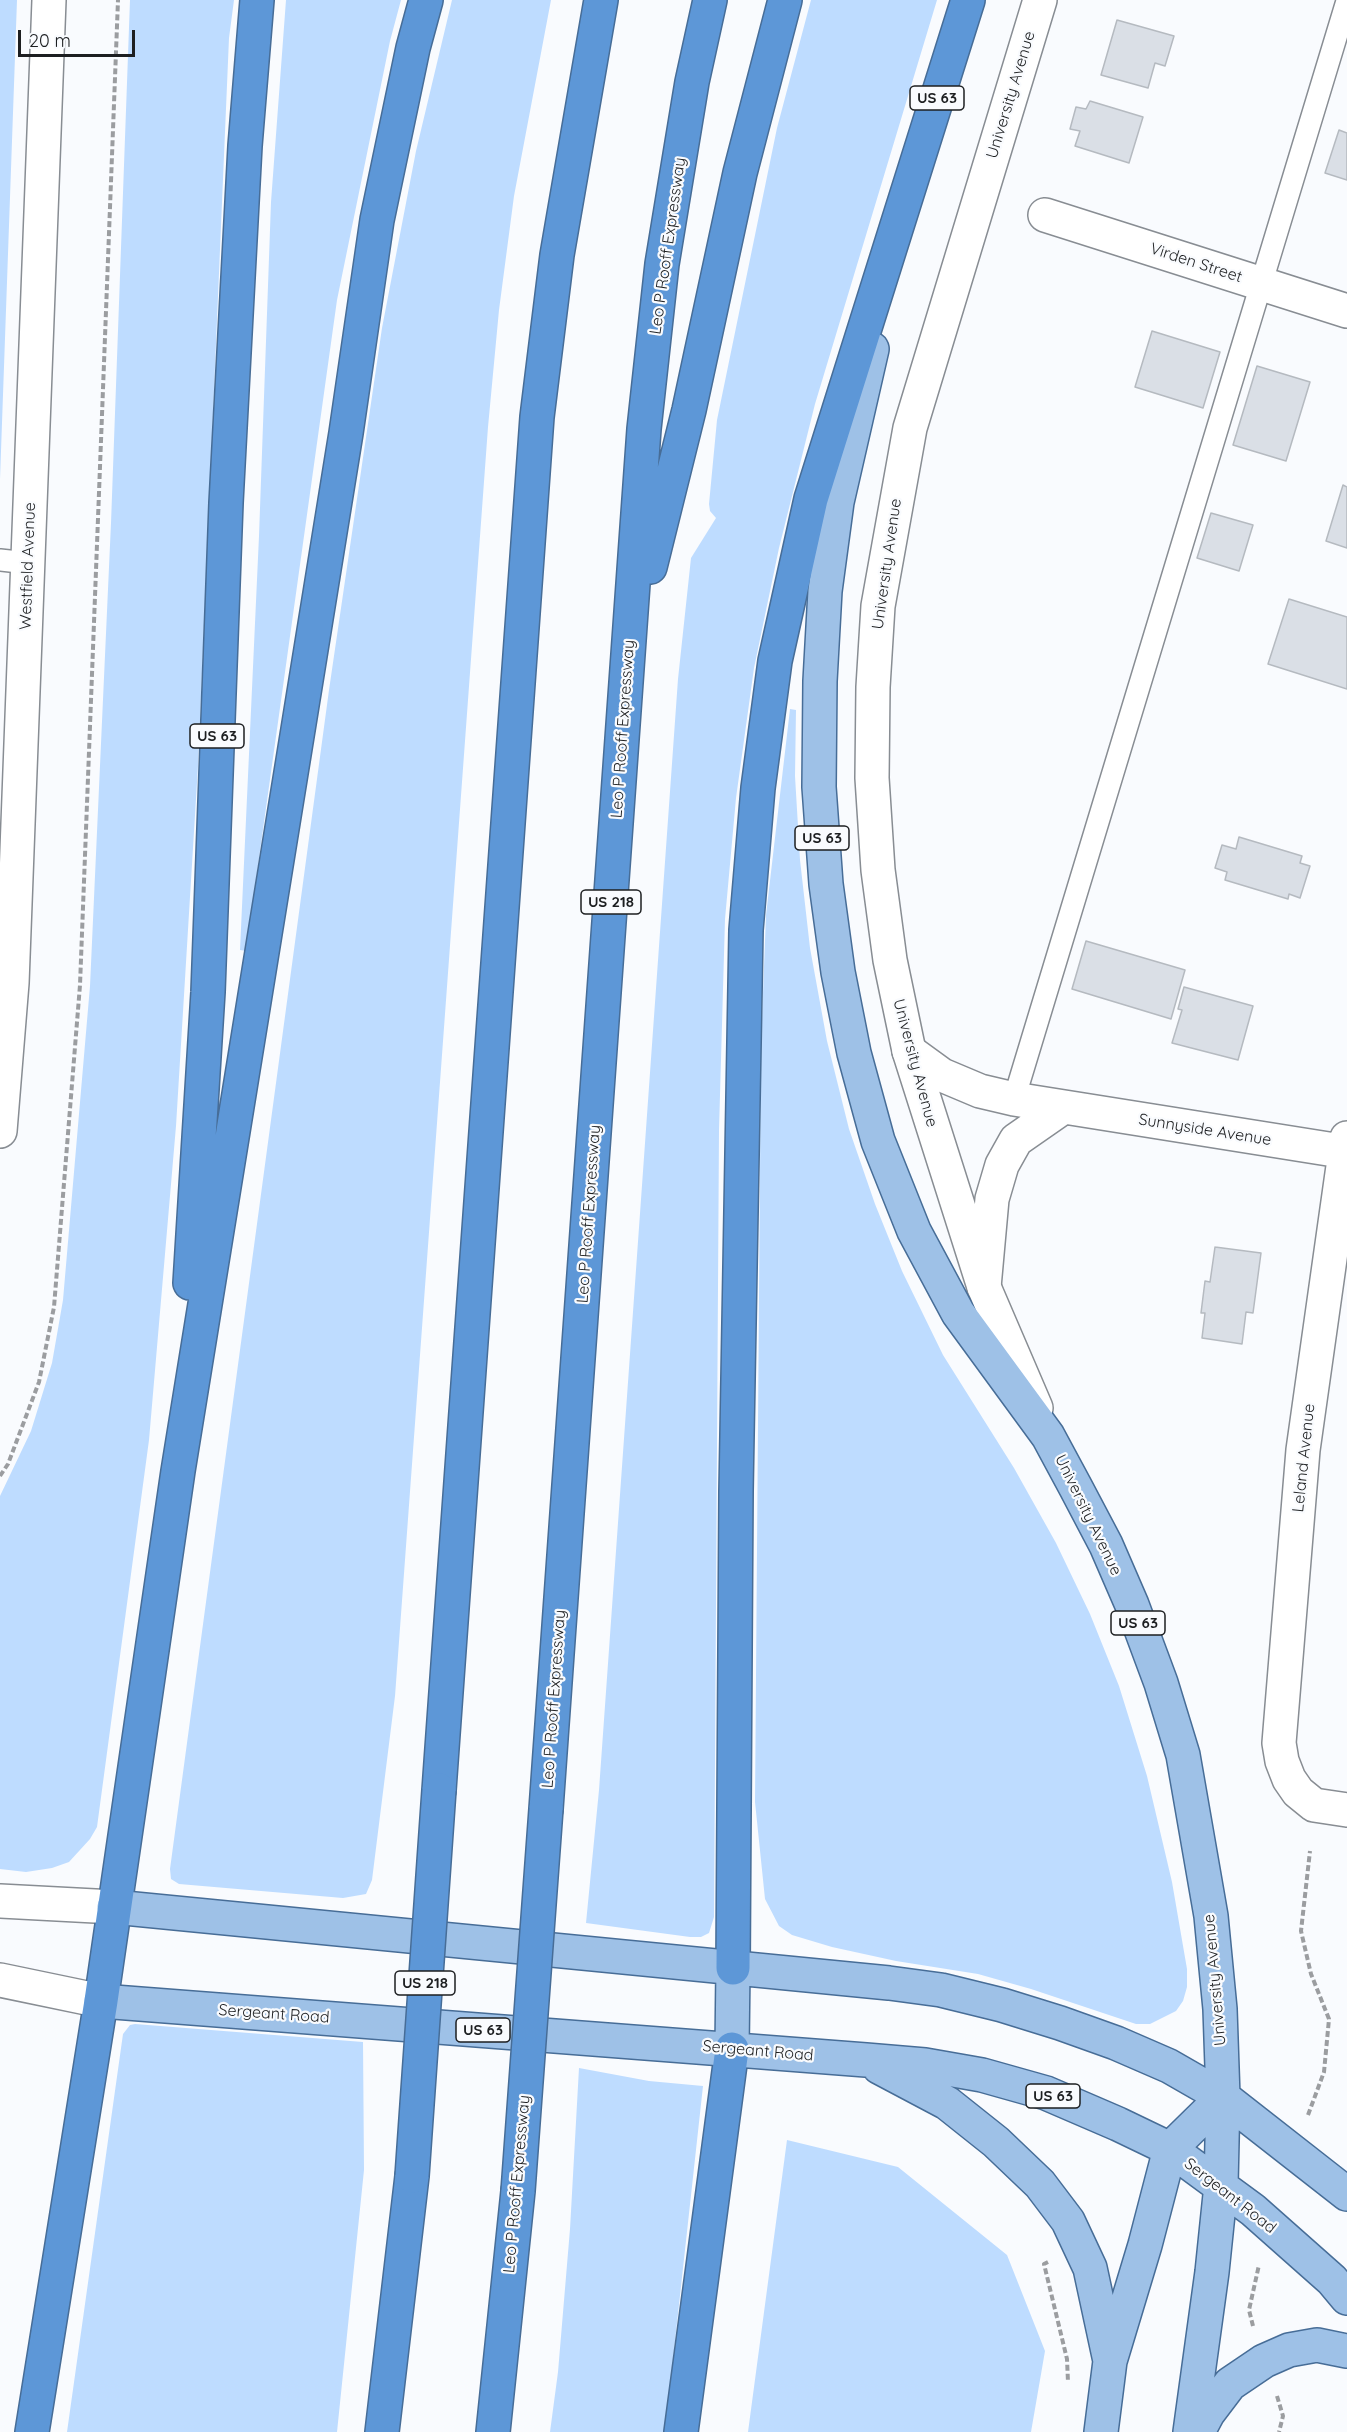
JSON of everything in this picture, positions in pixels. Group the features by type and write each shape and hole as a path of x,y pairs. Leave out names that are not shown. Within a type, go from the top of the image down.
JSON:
{"highway":[{"name":"US 63","path":"101,2001 178,1471 208,992 226,503 242,193 257,0"},
{"path":"178,1471 342,456 376,219 412,48 426,0"},
{"name":"US 218","path":"382,2432 412,2176 537,417 557,255 601,0"},
{"name":"Leo P Rooff Expressway","path":"493,2432 518,2191 644,429 662,264 693,82 710,0"},
{"path":"628,657 689,410 740,172 785,0"},
{"name":"US 63","path":"907,195 968,0"},
{"path":"733,1968 736,1491 746,942 758,788 775,661 811,499 907,195"},
{"path":"32,2432 101,2001"},
{"path":"681,2432 732,2049"}],"main road":[{"name":"US 63","path":"907,195 837,502 825,591 820,681 819,787 826,884 838,972 854,1053 878,1141 914,1231 958,1313 1048,1436"},
{"name":"University Avenue","path":"1048,1436 1106,1545 1161,1683 1183,1755 1210,1916 1220,2009 1221,2185 1207,2319 1190,2432"},
{"path":"114,1907 941,1990 1002,2005 1116,2043 1169,2066 1222,2097 1347,2194"},
{"path":"732,2049 733,1968"},
{"name":"Sergeant Road","path":"101,2001 866,2060 982,2075 1046,2093 1170,2149 1221,2185 1332,2280 1347,2298"},
{"path":"866,2060 947,2103 996,2142 1040,2184 1068,2222 1090,2268 1110,2361"},
{"path":"1101,2432 1110,2361 1145,2245 1170,2149 1222,2097"},
{"path":"1198,2432 1208,2413 1230,2384 1264,2361 1289,2350 1317,2345 1347,2350"}],"street":[{"name":"Westfield Avenue","path":"0,1131 6,982 14,562 49,0"},
{"name":"University Avenue","path":"1040,0 910,428 878,606 873,687 872,778 878,870 890,960 909,1051 984,1287 1048,1436"},
{"name":"Virden Street","path":"1045,215 1347,311"},
{"name":"Sunnyside Avenue","path":"909,1051 942,1075 980,1091 1014,1099 1062,1108 1346,1147"},
{"path":"984,1287 992,1199 1002,1165 1016,1140 1062,1108"},
{"name":"Leland Avenue","path":"1346,1147 1303,1450 1280,1743 1282,1761 1289,1779 1298,1792 1314,1805 1347,1810"},
{"path":"0,1901 114,1907"},
{"path":"0,1980 101,2001"}],"lane":[{"path":"1014,1099 1347,1"}],"path":[{"path":"0,1476 8,1464 39,1382 54,1307 80,986 118,0"}],"shaded area":[{"path":"0,0 17,0 0,479"},
{"path":"130,0 234,0 229,38 198,766 176,1126 149,1440 97,1827 90,1839 69,1862 52,1868 26,1872 0,1869 0,1496 31,1431 52,1363 63,1300 90,986 111,523"},
{"path":"286,0 401,0 390,41 337,300 246,951 240,950 259,536 271,202"},
{"path":"452,0 551,0 514,196 499,310 488,427 395,1696 372,1880 366,1894 343,1898 179,1884 171,1879 170,1869 329,690 382,328 416,151"},
{"path":"811,0 937,0 815,404 779,548 754,668 736,798 725,919 719,1130 714,1917 709,1933 701,1937 690,1937 586,1923 599,1790 678,679 691,558 716,518 710,511 709,504 717,420 777,128"},
{"path":"790,709 796,710 795,776 800,860 810,948 827,1041 849,1129 875,1204 902,1271 943,1355 1014,1468 1056,1543 1090,1614 1119,1686 1147,1776 1172,1882 1187,1969 1187,1987 1183,2001 1176,2011 1150,2024 1136,2024 978,1974 896,1961 832,1947 792,1935 779,1926 765,1899 755,1802 761,1045 766,915"},
{"path":"130,2025 363,2042 364,2170 337,2432 67,2432 123,2034"},
{"path":"579,2068 649,2081 703,2086 665,2432 550,2432 558,2372 570,2229"},
{"path":"787,2140 898,2167 1007,2255 1045,2351 1031,2432 748,2432"}],"building":[{"path":"1117,20 1174,36 1165,66 1155,63 1148,88 1101,75"},
{"path":"1090,101 1143,117 1129,163 1075,146 1080,131 1070,129 1076,107 1086,109"},
{"path":"1339,130 1347,133 1347,180 1325,173"},
{"path":"1152,331 1220,352 1203,408 1135,387"},
{"path":"1257,366 1310,382 1286,461 1233,445"},
{"path":"1343,485 1347,487 1347,548 1326,541"},
{"path":"1211,513 1253,525 1239,571 1197,558"},
{"path":"1289,599 1347,617 1347,689 1268,664"},
{"path":"1239,837 1302,856 1300,863 1310,866 1300,898 1289,894 1288,899 1225,880 1227,872 1215,868 1222,845 1236,849"},
{"path":"1086,941 1185,970 1171,1019 1072,989"},
{"path":"1184,987 1253,1006 1238,1060 1172,1043 1182,1010 1178,1009"},
{"path":"1215,1247 1261,1253 1253,1313 1246,1312 1242,1344 1202,1338 1205,1313 1201,1313 1205,1281 1210,1282"}]}
